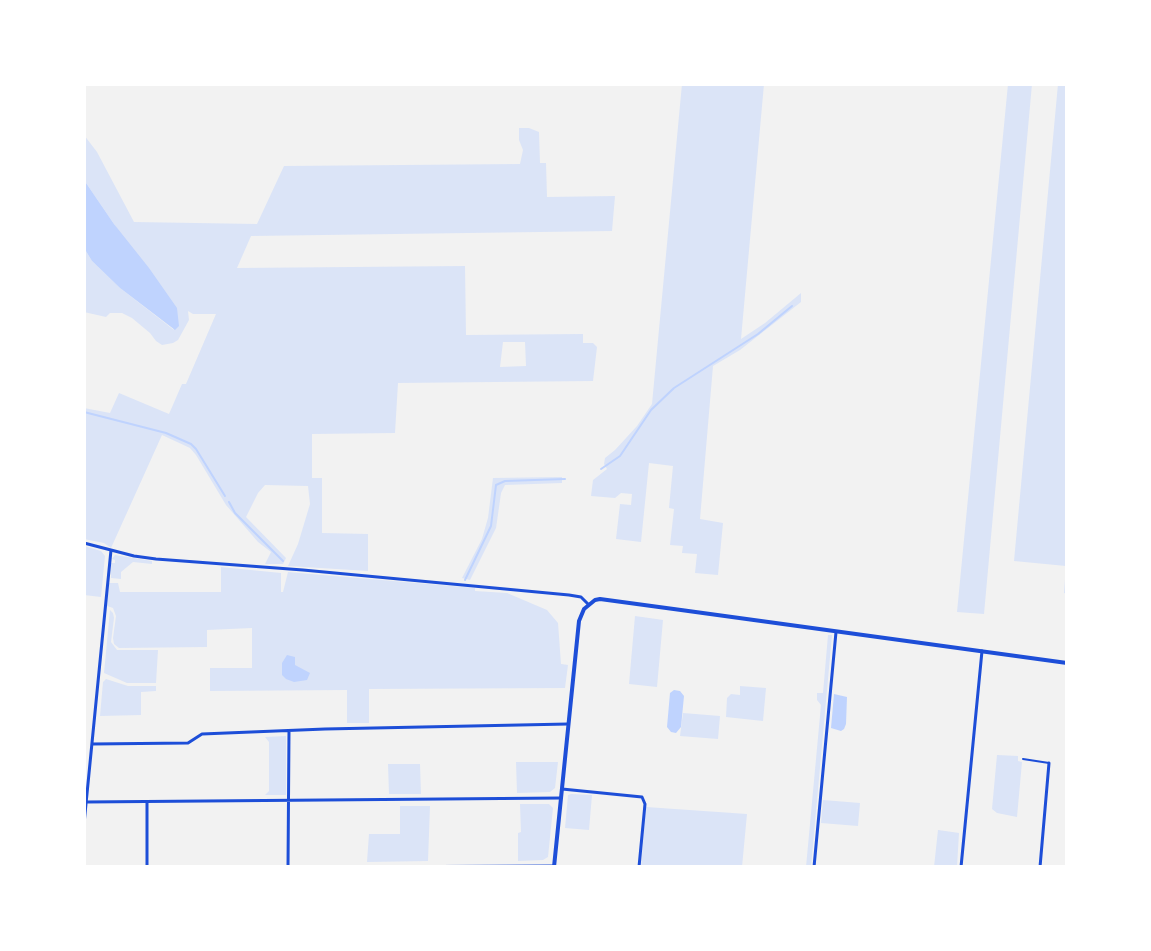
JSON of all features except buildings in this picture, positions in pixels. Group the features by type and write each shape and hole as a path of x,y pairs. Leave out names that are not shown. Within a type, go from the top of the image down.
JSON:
{"street":[{"path":"84,543 156,559 569,595 581,597 588,604"},
{"path":"84,824 111,550"},
{"path":"325,867 554,866 579,621 588,604 600,599 1067,663"},
{"path":"814,867 836,631"},
{"path":"961,867 982,651"},
{"path":"92,744 188,743 202,734 568,724"},
{"path":"288,867 289,731"},
{"path":"1040,867 1049,763"},
{"path":"562,789 642,797 645,804 639,867"},
{"path":"86,802 561,798"},
{"path":"147,802 147,867"}],"lane":[{"path":"1023,759 1049,763"}],"shaded area":[{"path":"682,84 764,84 741,339 801,293 801,302 740,350 713,366 700,519 723,523 718,575 695,573 697,554 682,553 683,546 670,545 674,509 669,508 673,466 649,463 641,542 616,539 620,504 631,505 632,494 621,493 615,498 591,496 593,480 607,469 605,458 637,426 652,404"},
{"path":"1008,84 1032,84 984,614 957,612"},
{"path":"1058,84 1067,84 1067,594 1064,593 1066,566 1014,561"},
{"path":"519,128 539,132 540,163 546,163 547,197 615,196 612,231 251,236 237,268 465,266 466,335 583,334 583,343 593,343 597,347 593,381 398,383 395,433 312,434 312,478 322,478 322,533 368,534 368,571 288,566 310,504 308,486 265,485 258,493 246,517 286,558 283,564 265,564 271,552 258,542 226,505 196,455 190,448 162,435 111,548 104,543 84,539 84,408 110,413 119,393 169,414 182,384 186,384 216,314 193,314 188,311 189,320 178,340 162,345 122,313 110,313 106,317 84,312 84,248 92,261 120,288 174,330 114,224 84,180 84,135 97,152 134,222 257,224 284,166 520,164 523,150","holes":["503,342 525,342 526,366 500,367"]},
{"path":"562,477 562,483 505,485 496,528 470,580 462,578 482,539 493,478"},
{"path":"84,546 101,551 105,556 101,597 84,595"},
{"path":"115,555 152,561 152,564 133,562 121,572 121,579 111,578 111,563 115,563 112,559"},
{"path":"221,567 281,573 281,592 288,572 507,593 547,610 558,623 561,664 568,665 565,688 369,689 369,723 347,723 347,690 210,691 210,668 252,668 252,628 207,630 207,647 119,648 114,644 116,616 113,608 107,606 109,583 118,583 120,592 221,592"},
{"path":"110,610 114,618 111,642 117,650 158,650 156,683 127,683 104,673"},
{"path":"635,616 663,620 657,687 629,684"},
{"path":"828,635 832,635 811,867 806,867 821,705 817,693 823,693"},
{"path":"106,679 128,686 156,686 156,691 141,692 141,715 100,716 103,682"},
{"path":"740,686 766,688 763,721 726,717 727,698 731,694 740,695"},
{"path":"683,713 720,716 718,739 680,736"},
{"path":"286,736 286,795 265,795 269,791 269,742 265,737"},
{"path":"997,755 1018,756 1018,761 1022,762 1017,817 992,809"},
{"path":"516,762 558,762 555,788 550,792 517,793"},
{"path":"388,764 420,764 421,794 389,794"},
{"path":"568,795 592,795 589,830 565,828"},
{"path":"823,800 860,803 858,826 821,823"},
{"path":"520,804 549,804 553,808 548,857 543,860 518,861"},
{"path":"400,806 430,806 428,861 367,862 369,834 400,834"},
{"path":"646,807 747,814 742,867 641,867"},
{"path":"938,830 959,833 957,867 934,867"}],"water":[{"path":"84,180 177,308 179,326 175,330 120,288 92,261 84,248"},
{"path":"287,655 295,657 295,665 310,673 307,680 294,682 282,675 282,663"},
{"path":"674,690 684,696 681,727 676,733 667,727 670,693"},
{"path":"834,694 847,697 846,724 841,731 831,728"}],"waterway":[{"path":"601,469 620,456 651,410 674,388 758,334 792,306"},
{"path":"84,412 166,433 191,444 225,496"},
{"path":"465,580 491,526 496,485 505,481 565,479"},
{"path":"229,502 235,513 283,561"}]}
